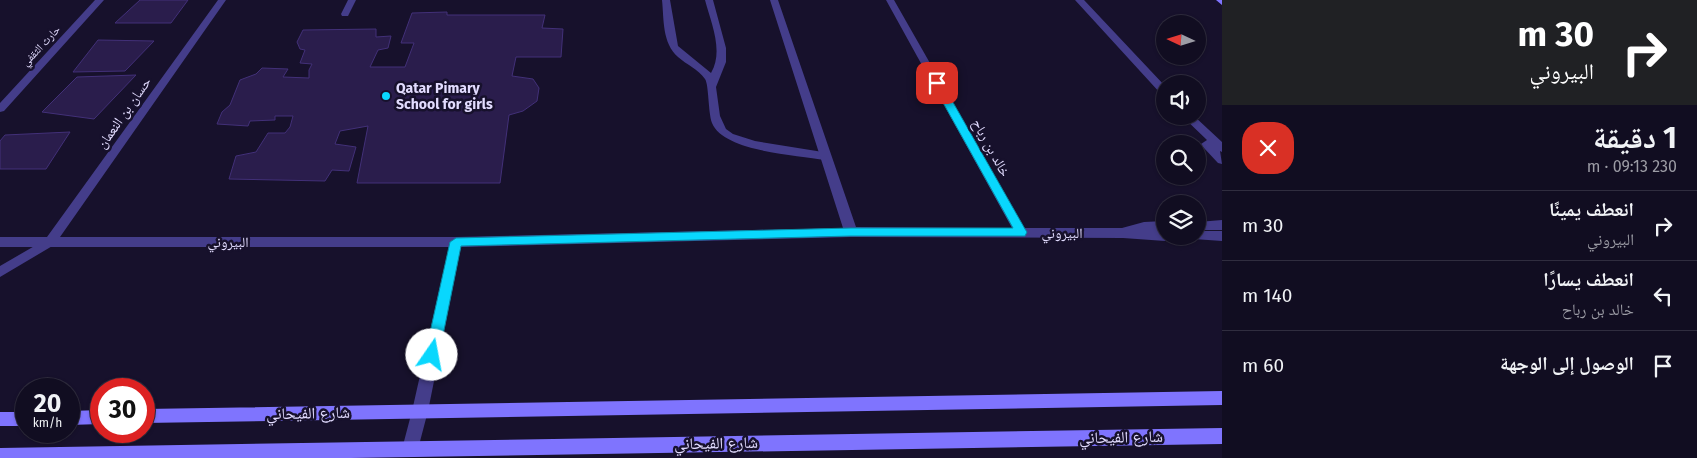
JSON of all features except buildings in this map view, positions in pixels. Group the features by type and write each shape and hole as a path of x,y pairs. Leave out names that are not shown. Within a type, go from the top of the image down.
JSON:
{"street":[{"name":"حارث الثقفي","path":"0,109 100,0"},
{"name":"حسان بن النعمان","path":"50,242 222,0"},
{"path":"345,14 352,0"},
{"path":"666,0 672,45 679,53 701,67 711,81 717,122 722,132 731,138 746,143 826,156"},
{"path":"709,0 721,55 720,66 711,81"},
{"path":"774,0 851,232"},
{"name":"خالد بن رباح","path":"890,0 1021,232"},
{"path":"1079,0 1156,82"},
{"path":"1197,127 1222,148"},
{"path":"1197,127 1202,138 1222,160"},
{"path":"1206,226 1222,225"},
{"name":"البيروني","path":"1122,233 1144,227 1156,226"},
{"name":"البيروني","path":"0,242 456,242 851,232 1122,233 1156,235"},
{"path":"1206,236 1222,236"},
{"path":"0,272 50,242"},
{"path":"410,449 420,411 456,242"},
{"name":"شارع الفيحاني","path":"155,416 1222,398"},
{"path":"0,419 15,419"},
{"name":"شارع الفيحاني","path":"0,456 1222,436"}],"place":[{"name":"Qatar Pimary School for girls","path":"386,96"}],"route":[{"path":"432,355 456,242 851,232 1021,232 937,83"}]}
